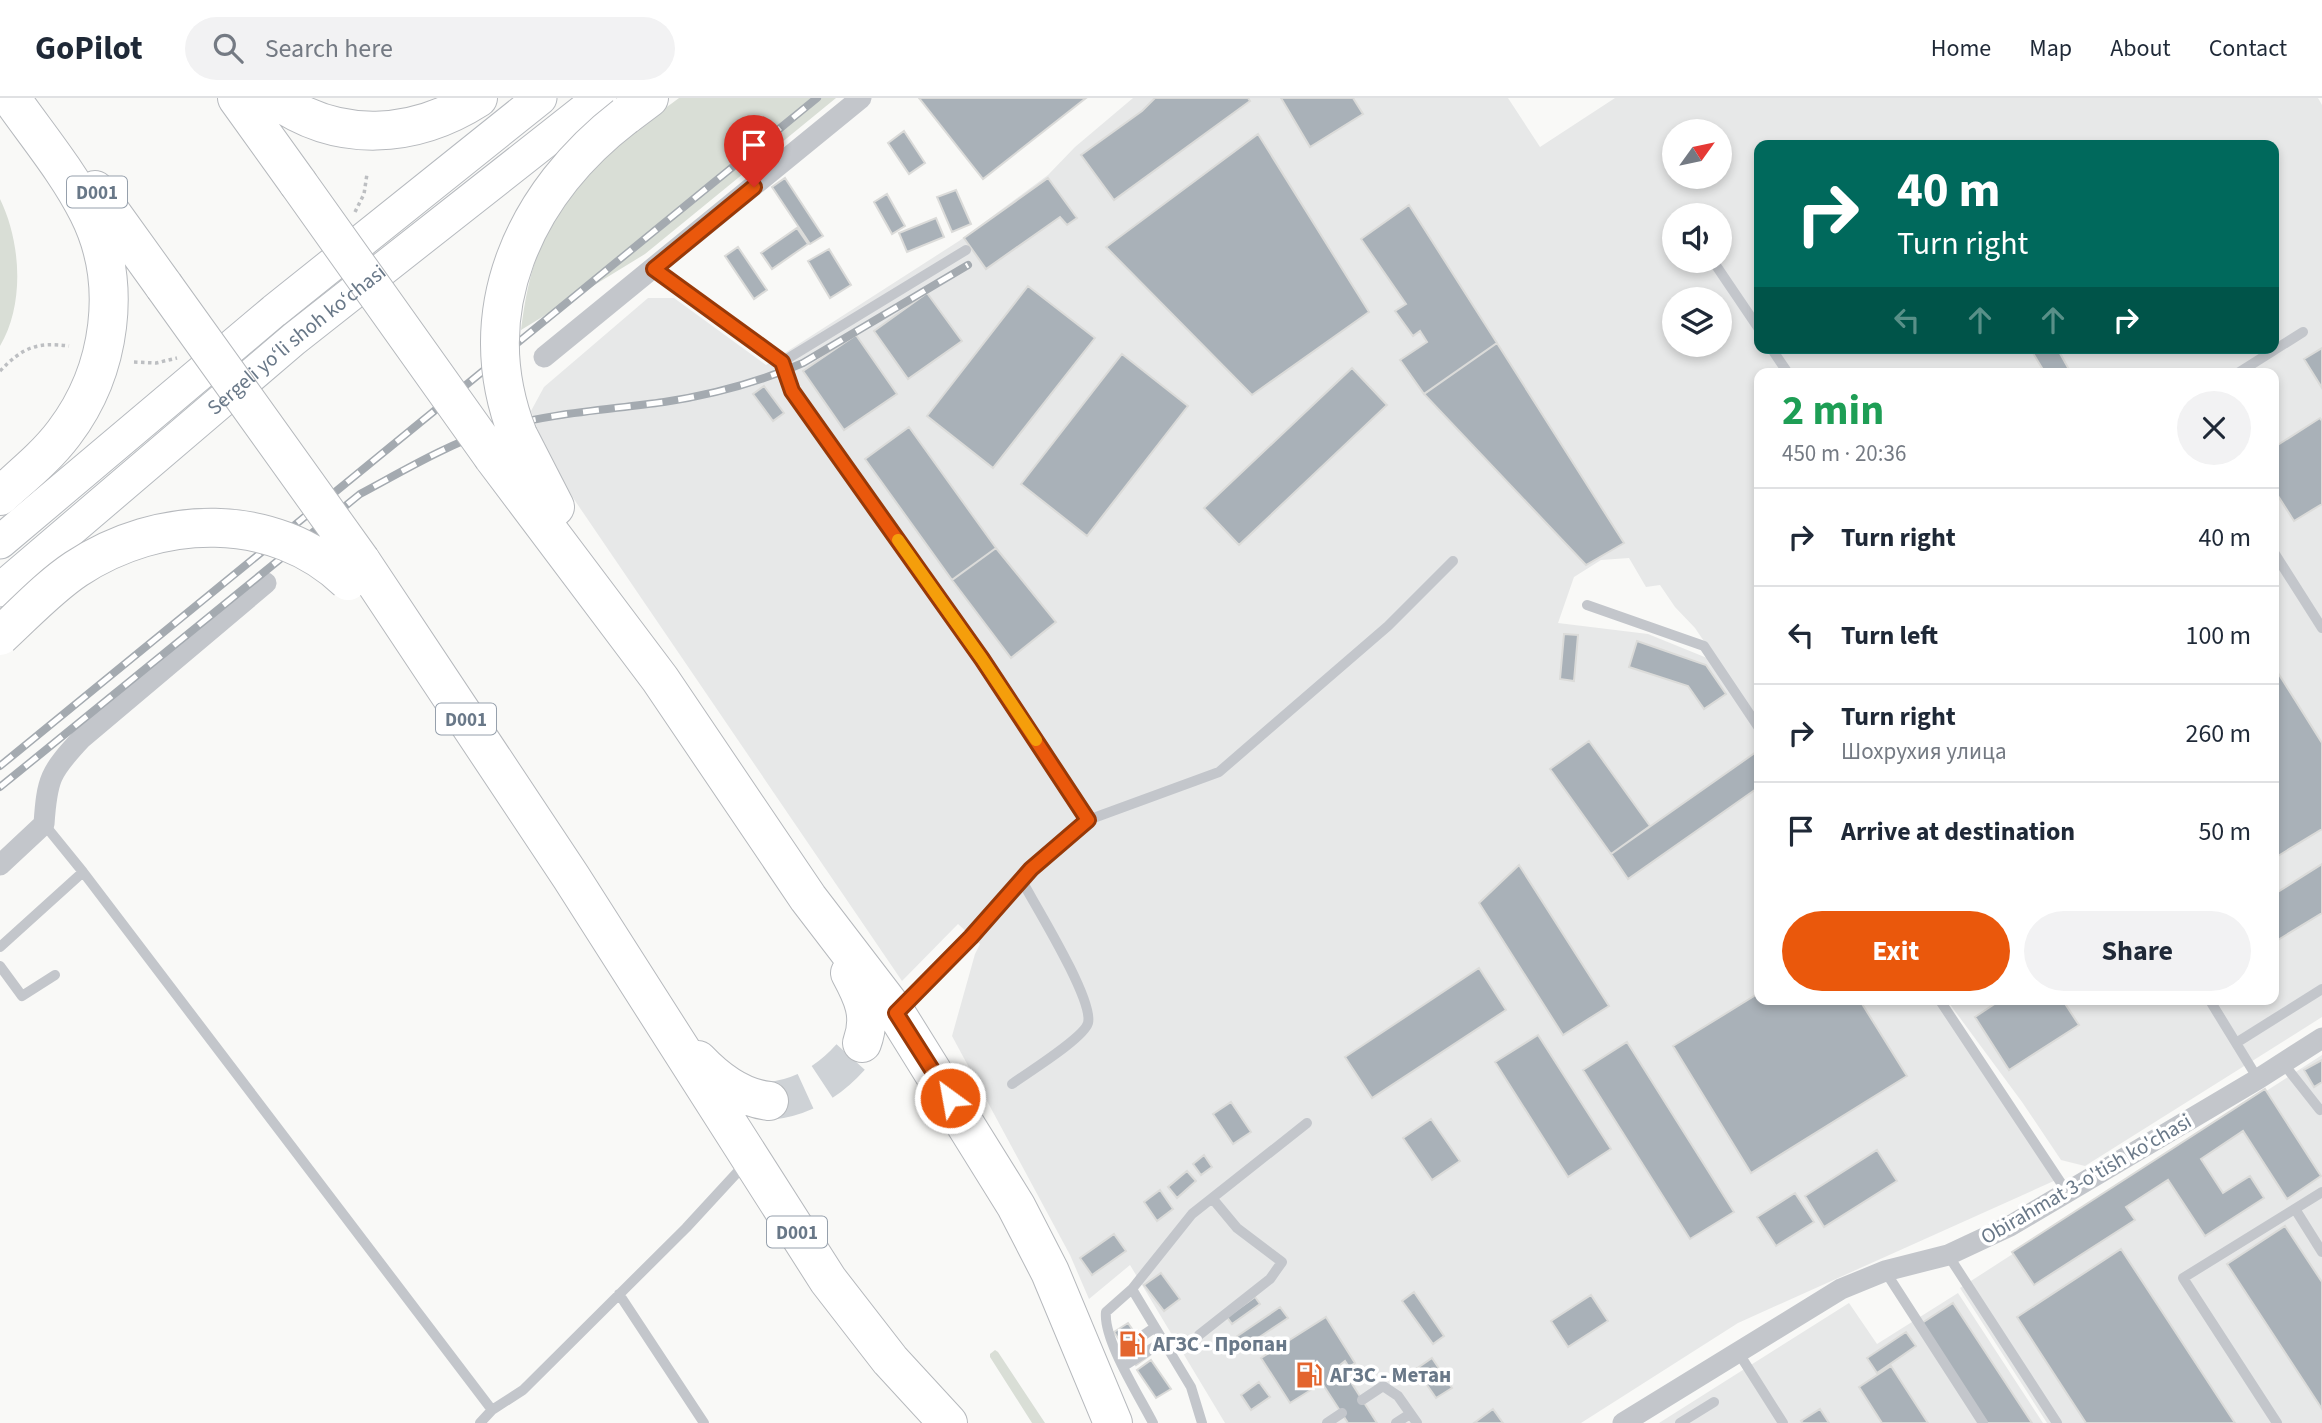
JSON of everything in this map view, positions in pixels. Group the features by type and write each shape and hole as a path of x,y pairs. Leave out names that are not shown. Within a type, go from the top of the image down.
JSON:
{"highway":[{"path":"0,496 47,453 71,423 96,376 108,320 106,266 89,214 11,98"},
{"name":"D001","path":"27,98 45,119 164,286 355,571 571,877 828,1280 890,1360 948,1423"},
{"path":"237,98 298,183 506,446 808,898 896,1013 1016,1206 1050,1272 1113,1423"},
{"path":"274,98 292,110 326,124 381,131 433,122 478,98"},
{"path":"506,446 501,351 503,314 512,266 529,225 551,190 625,104"},
{"path":"0,636 62,579 87,562 122,544 181,528 212,527 270,535 305,549 328,563 355,571"},
{"path":"808,898 862,997 867,1016 862,1043"},
{"path":"666,1026 707,1070 722,1081 752,1097 769,1101"}],"main road":[{"name":"Sergeli yo‘li shoh ko‘chasi","path":"0,542 274,311 540,98"},
{"name":"Sergeli yo‘li shoh ko‘chasi","path":"0,590 294,339 625,104"}],"street":[{"path":"544,357 861,98"},
{"path":"0,865 44,824 46,792 57,765 81,739 266,583"},
{"name":"Obirahmat 3-o'tish ko'chasi","path":"1634,1420 1841,1289 1885,1272 1948,1255 2010,1227 2322,1038"}],"lane":[{"path":"782,362 966,250"},
{"path":"654,269 782,362 792,391 982,659 1088,820"},
{"path":"1721,273 1754,322"},
{"path":"2279,348 2304,332"},
{"path":"2246,368 2269,354"},
{"path":"2279,560 2322,628"},
{"path":"896,1013 971,937 1031,869 1088,820 1219,772 1388,626 1453,561"},
{"path":"1587,605 1704,646 1754,721"},
{"path":"44,824 492,1410"},
{"path":"0,947 83,872"},
{"path":"1012,1084 1079,1036 1088,1023 1086,1005 1076,980 1022,881"},
{"path":"0,966 22,996 55,975"},
{"path":"2236,1043 2322,989"},
{"path":"1943,1005 2067,1192"},
{"path":"2213,1005 2258,1079"},
{"path":"2283,1063 2321,1111"},
{"path":"1153,1423 1117,1353 1107,1327 1106,1312 1132,1289 1192,1214 1307,1123"},
{"path":"480,1423 492,1410 523,1390 686,1228 750,1159"},
{"path":"2277,1423 2183,1278 2322,1192"},
{"path":"1199,1335 1270,1279 1282,1262 1237,1228 1212,1198"},
{"path":"2295,1209 2322,1252"},
{"path":"1948,1255 2057,1423"},
{"path":"1885,1272 1983,1423"},
{"path":"1132,1289 1191,1387 1202,1423"},
{"path":"619,1294 704,1423"},
{"path":"1117,1353 1154,1328"},
{"path":"1124,1366 1162,1342"},
{"path":"1738,1352 1783,1423"},
{"path":"1362,1400 1383,1386 1398,1396 1413,1418 1396,1423"},
{"path":"1680,1423 1714,1402"},
{"path":"1327,1423 1342,1413"}],"path":[{"path":"0,371 15,356 34,346 69,346"}],"shaded area":[{"path":"679,98 836,98 645,254 521,330 531,274 549,229 561,208 593,168 621,140"},
{"path":"1133,98 1508,98 1540,147 1615,98 2318,98 2322,105 2322,1017 2085,1166 2061,1160 1950,1005 2279,1005 2279,368 1754,368 1754,716 1695,628 1675,607 1660,585 1646,587 1629,558 1601,560 1574,577 1558,623 1648,634 1707,658 1754,728 1754,1005 1938,1005 2056,1180 1738,1323 1581,1423 1225,1423 1130,1265 1089,1299 1070,1255 952,1036 980,944 958,924 902,981 550,464 531,411 544,387 648,298 674,298 766,365 959,241 1048,175 1075,147"},
{"path":"0,199 16,253 17,292 14,311 0,346"},
{"path":"2322,1055 2322,1423 2047,1423 1960,1288"},
{"path":"1958,1293 2043,1423 1659,1423 1849,1303 1877,1344"},
{"path":"995,1350 1045,1423 1032,1423 990,1357"}],"building":[{"path":"919,98 1086,98 983,179"},
{"path":"1155,98 1248,98 1250,101 1114,200 1081,155 1142,111"},
{"path":"1281,98 1353,98 1363,114 1310,147"},
{"path":"904,131 925,163 909,174 888,143"},
{"path":"1258,134 1369,312 1252,395 1106,247"},
{"path":"785,178 823,236 810,244 772,187"},
{"path":"1048,178 1077,218 1067,225 1060,217 986,269 964,238"},
{"path":"956,190 971,224 952,232 937,197"},
{"path":"887,194 905,226 892,234 874,202"},
{"path":"1409,205 1497,343 1424,394 1400,360 1427,342 1420,331 1413,336 1395,311 1406,304 1361,239"},
{"path":"936,218 944,237 907,252 899,233"},
{"path":"797,228 808,244 772,269 761,253"},
{"path":"738,247 767,290 754,299 725,256"},
{"path":"829,249 851,285 830,298 808,261"},
{"path":"1028,286 1095,338 993,468 927,416"},
{"path":"927,293 962,341 908,379 874,331"},
{"path":"856,335 897,394 844,430 803,371"},
{"path":"1497,343 1624,543 1586,565 1424,394"},
{"path":"2322,348 2322,388 2304,359"},
{"path":"1122,354 1188,406 1087,536 1021,484"},
{"path":"2034,354 2060,354 2068,368 2042,368"},
{"path":"1352,368 1387,405 1239,545 1204,508"},
{"path":"764,386 784,413 773,421 753,394"},
{"path":"2320,418 2322,421 2322,504 2294,521 2279,497 2279,444"},
{"path":"909,427 996,548 952,580 865,459"},
{"path":"996,548 1056,622 1011,658 952,580"},
{"path":"1564,634 1578,635 1574,681 1560,679"},
{"path":"1637,641 1706,665 1726,694 1704,709 1688,686 1629,667"},
{"path":"2279,675 2322,743 2322,829 2279,855"},
{"path":"1589,741 1650,826 1611,854 1550,769"},
{"path":"1754,754 1754,791 1628,879 1611,854"},
{"path":"2322,864 2322,913 2279,939 2279,891"},
{"path":"1519,865 1609,1006 1563,1035 1479,903"},
{"path":"1479,968 1506,1010 1372,1098 1345,1057"},
{"path":"1754,996 1754,1005 1863,1005 1907,1076 1751,1173 1673,1046"},
{"path":"1993,1005 2066,1005 2079,1025 2009,1070 1975,1017"},
{"path":"1538,1035 1611,1149 1568,1177 1495,1062"},
{"path":"1627,1042 1734,1212 1690,1239 1583,1070"},
{"path":"2322,1060 2322,1082 2314,1087 2304,1070"},
{"path":"2265,1089 2321,1176 2287,1199 2243,1131 2201,1159 2223,1193 2250,1176 2264,1198 2205,1236 2168,1180 2126,1207 2135,1220 2034,1285 2012,1252"},
{"path":"1231,1102 1251,1132 1233,1144 1213,1114"},
{"path":"1431,1119 1460,1161 1432,1180 1403,1138"},
{"path":"1877,1150 1897,1181 1824,1227 1805,1196"},
{"path":"1204,1155 1212,1167 1201,1175 1193,1164"},
{"path":"1187,1171 1196,1181 1177,1198 1168,1187"},
{"path":"1160,1190 1173,1209 1157,1221 1144,1202"},
{"path":"1795,1193 1814,1222 1776,1246 1757,1217"},
{"path":"2285,1226 2322,1282 2322,1409 2227,1264"},
{"path":"1114,1234 1126,1251 1092,1275 1080,1258"},
{"path":"2121,1249 2235,1423 2086,1423 2017,1317"},
{"path":"1161,1273 1180,1299 1164,1311 1144,1285"},
{"path":"1414,1292 1444,1336 1433,1344 1402,1301"},
{"path":"1591,1295 1608,1321 1568,1347 1551,1321"},
{"path":"1255,1297 1260,1304 1232,1324 1227,1317"},
{"path":"1953,1303 2032,1423 1987,1423 1922,1323"},
{"path":"1280,1307 1288,1318 1243,1348 1236,1337"},
{"name":"АГЗС - Метан","path":"1326,1317 1355,1363 1349,1367 1345,1361 1340,1365 1377,1423 1348,1423 1322,1383 1290,1403 1261,1358"},
{"name":"АГЗС - Пропан","path":"1128,1323 1150,1355 1136,1365 1114,1332"},
{"path":"1906,1332 1916,1346 1877,1373 1867,1358"},
{"path":"1432,1358 1452,1388 1436,1398 1416,1369"},
{"path":"1151,1360 1171,1389 1156,1398 1137,1370"},
{"path":"1891,1366 1928,1423 1882,1423 1859,1387"},
{"path":"1259,1382 1270,1397 1251,1410 1241,1395"},
{"path":"1493,1409 1503,1423 1474,1423"},
{"path":"1820,1409 1829,1423 1801,1421"}],"tunnel":[{"path":"769,1101 797,1095 822,1082 843,1065 862,1043"}],"railway":[{"path":"0,766 817,98"},
{"path":"0,787 360,494 409,467 460,442 495,429 558,416 682,399 717,392 769,376 803,363 968,265"}],"slow traffic":[{"path":"898,540 1036,740"}],"place":[{"name":"АГЗС - Пропан","path":"1132,1344"},
{"name":"АГЗС - Метан","path":"1309,1375"}],"route":[{"path":"754,187 654,269 782,362 792,391 982,659 1088,820 1031,869 971,937 896,1013 950,1098"}]}
